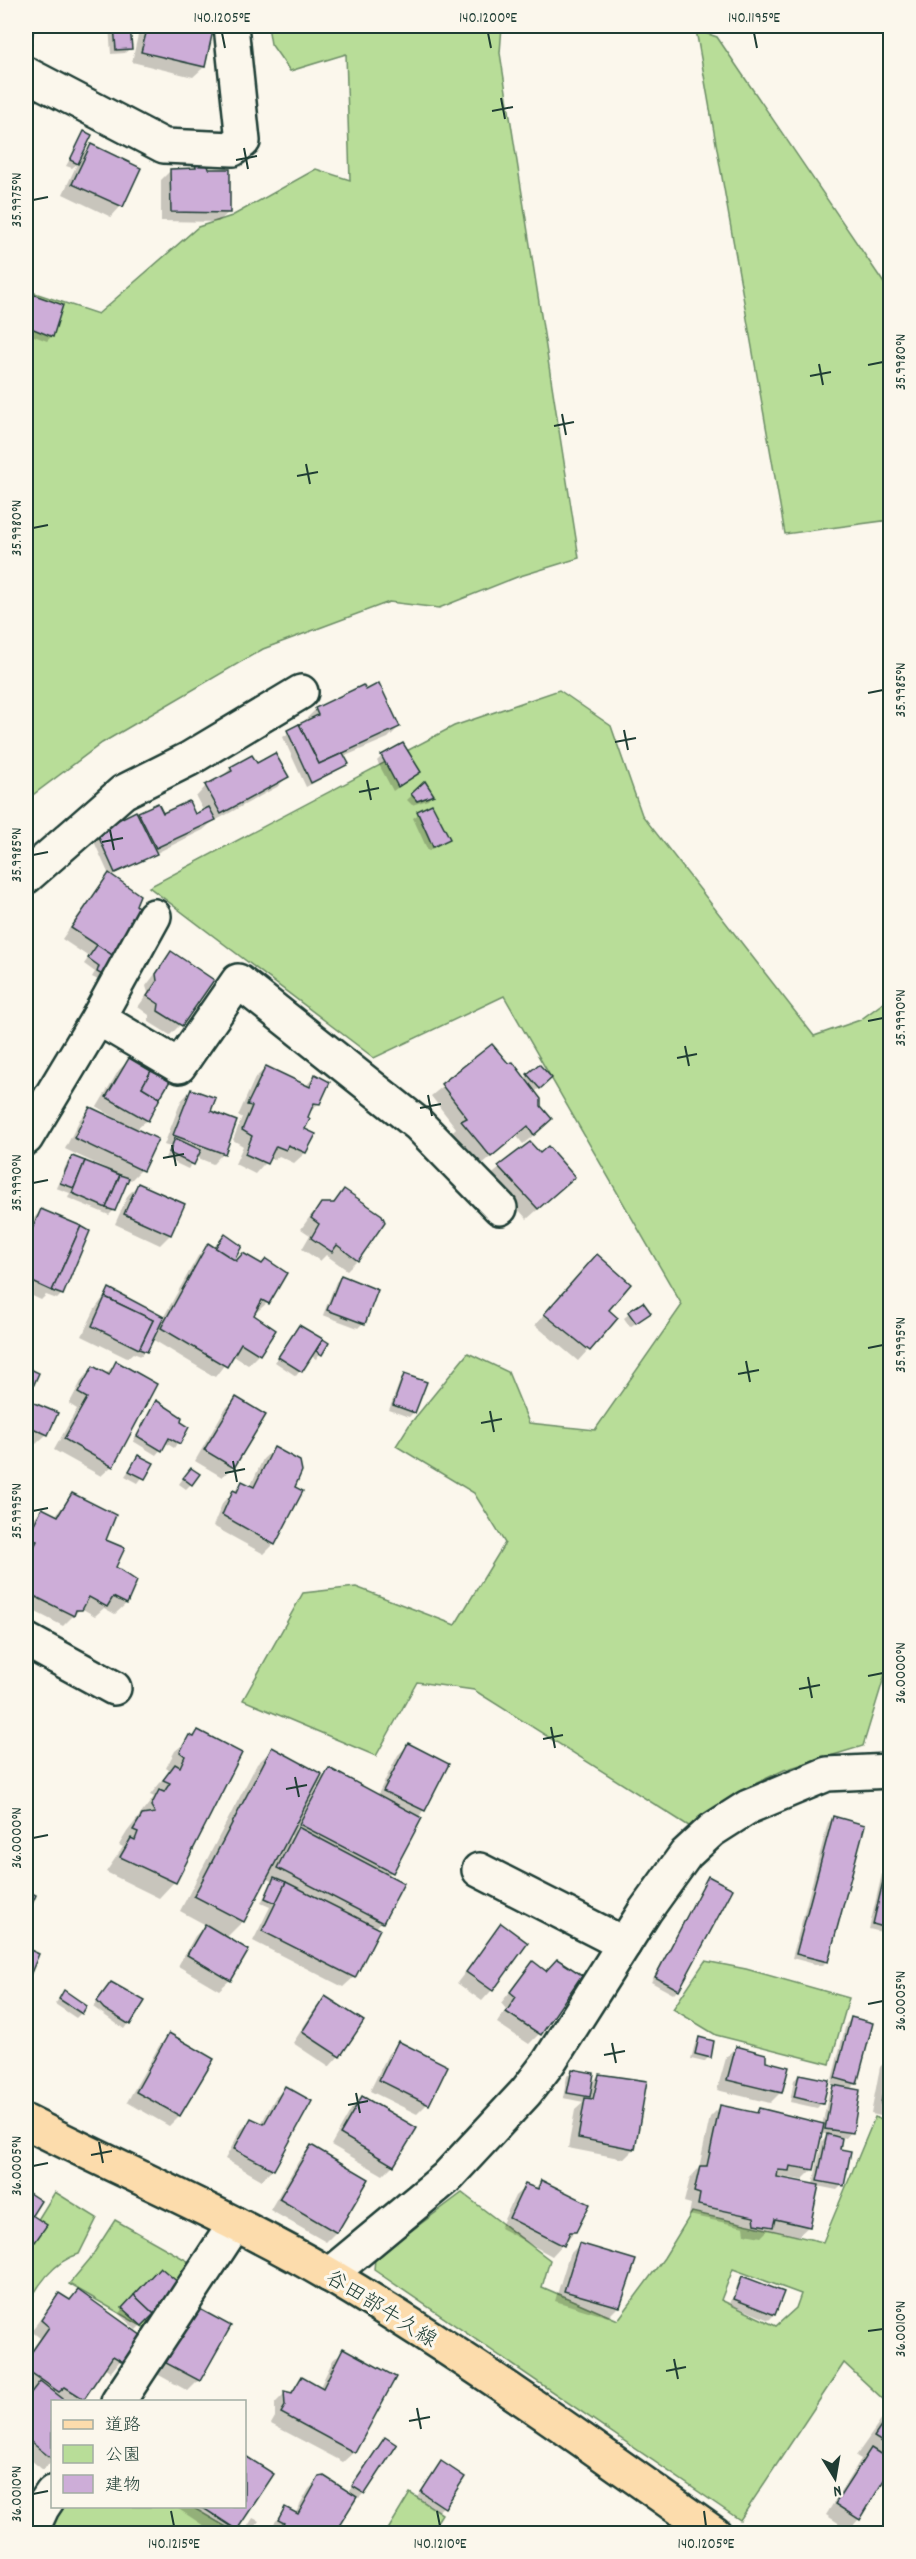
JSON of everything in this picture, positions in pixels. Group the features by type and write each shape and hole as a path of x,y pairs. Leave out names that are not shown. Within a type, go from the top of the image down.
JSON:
{"main road":[{"name":"谷田部牛久線","path":"26,2122 235,2224 329,2275 424,2333 715,2534"}],"street":[{"path":"26,74 164,146 233,149 243,141 231,26"},
{"path":"26,877 123,792 189,759 301,692"},
{"path":"28,1126 98,1017 154,916"},
{"path":"98,1017 179,1065 238,981 418,1124 500,1208"},
{"path":"26,1640 114,1688"},
{"path":"329,2275 446,2178 526,2092 549,2062 624,1944 687,1854 712,1830 748,1807 827,1774 888,1764"},
{"path":"479,1870 624,1944"},
{"path":"119,2400 235,2224"},
{"path":"30,2534 51,2494"}],"green space":[{"path":"268,26 502,26 500,53 579,558 517,577 439,608 389,602 263,649 102,743 26,800 26,290 98,314 198,227 232,216 316,169 350,180 346,54 290,71 271,44"},
{"path":"696,30 717,37 890,292 890,520 785,534"},
{"path":"559,690 611,726 642,815 814,1036 860,1020 890,998 890,1658 863,1746 784,1770 736,1793 692,1828 474,1690 417,1682 376,1756 243,1700 303,1593 356,1587 455,1625 505,1543 474,1493 396,1446 410,1424 468,1353 508,1372 529,1423 595,1430 682,1305 504,996 374,1058 149,887 454,726"},
{"path":"705,1961 746,1969 849,1998 830,2064 716,2035 673,2009"},
{"path":"875,2117 890,2124 890,2388 883,2399 844,2363 740,2520 374,2270 375,2258 462,2193 550,2260 542,2287 618,2320 664,2258 692,2212 823,2242","holes":["733,2269 801,2294 796,2308 776,2326 721,2300"]},
{"path":"55,2192 97,2218 79,2254 54,2268 35,2292 26,2310 26,2239"},
{"path":"115,2220 193,2264 150,2331 69,2284 90,2259"},
{"path":"410,2493 442,2514 430,2533 386,2533"},
{"path":"52,2508 194,2508 230,2529 227,2534 37,2534"}],"building":[{"path":"26,26 34,26 31,46 26,45"},
{"path":"114,26 130,26 132,49 116,50"},
{"path":"148,26 214,26 205,67 141,52"},
{"path":"84,131 92,135 78,164 70,160"},
{"path":"91,144 141,168 123,207 72,184"},
{"path":"207,162 209,169 230,169 230,213 171,212 170,169 196,168 195,163"},
{"path":"32,294 63,305 53,337 26,326 26,314"},
{"path":"379,683 400,727 319,764 299,724 318,715 315,708 363,685 366,690"},
{"path":"299,724 319,764 343,753 349,764 311,783 287,730"},
{"path":"403,743 421,772 398,787 381,755"},
{"path":"275,753 289,777 221,814 205,785 232,771 230,767 252,755 257,763"},
{"path":"425,781 434,795 417,801 411,794"},
{"path":"189,801 195,814 209,807 216,820 156,848 138,812 158,803 163,813"},
{"path":"432,804 450,839 433,847 417,811"},
{"path":"136,811 157,854 115,873 96,831"},
{"path":"109,873 140,895 136,905 140,909 122,940 125,942 115,957 71,928"},
{"path":"97,945 115,957 104,976 97,972 99,966 88,958"},
{"path":"171,951 214,980 182,1026 158,1011 159,1004 147,996 157,981 156,974"},
{"path":"492,1044 508,1063 513,1062 541,1099 541,1106 552,1119 534,1135 528,1126 491,1157 461,1121 467,1118 441,1084"},
{"path":"129,1058 151,1071 142,1087 160,1098 148,1121 106,1097"},
{"path":"539,1064 552,1078 540,1089 527,1074"},
{"path":"266,1066 310,1087 315,1074 330,1082 320,1104 314,1103 308,1117 310,1119 305,1129 316,1134 306,1153 288,1145 286,1150 276,1146 267,1164 245,1154 252,1136 242,1130 252,1106 247,1105"},
{"path":"151,1071 170,1081 160,1098 142,1087"},
{"path":"191,1089 216,1098 211,1111 237,1121 225,1154 173,1135"},
{"path":"90,1107 158,1139 143,1171 74,1138"},
{"path":"175,1138 201,1150 194,1165 169,1153"},
{"path":"530,1142 540,1153 548,1146 575,1177 538,1209 498,1166"},
{"path":"72,1156 85,1161 74,1188 60,1183"},
{"path":"85,1161 120,1175 106,1208 72,1193"},
{"path":"120,1175 129,1178 115,1211 106,1208"},
{"path":"138,1183 185,1204 171,1235 124,1214"},
{"path":"344,1189 382,1215 385,1222 358,1261 337,1245 332,1252 311,1238 319,1224 311,1218 321,1203 334,1203"},
{"path":"41,1209 81,1226 52,1291 26,1279 26,1243"},
{"path":"81,1226 90,1231 63,1295 52,1291"},
{"path":"225,1234 242,1246 234,1261 215,1248"},
{"path":"208,1243 236,1261 243,1253 262,1264 266,1259 287,1273 269,1304 262,1300 254,1315 276,1330 260,1355 241,1343 227,1367 161,1328"},
{"path":"597,1254 631,1284 609,1310 618,1318 590,1351 544,1314"},
{"path":"341,1275 378,1290 365,1324 327,1310"},
{"path":"109,1288 164,1317 147,1352 139,1349 153,1320 105,1297"},
{"path":"105,1297 153,1320 139,1349 92,1326"},
{"path":"643,1302 651,1313 636,1323 628,1312"},
{"path":"299,1325 323,1339 302,1372 278,1357"},
{"path":"323,1339 329,1343 322,1355 316,1351"},
{"path":"116,1361 157,1384 113,1467 64,1439 87,1398 78,1393 93,1366 109,1375"},
{"path":"26,1367 39,1373 27,1400 58,1413 48,1435 26,1425"},
{"path":"404,1374 427,1382 415,1413 393,1405"},
{"path":"236,1397 266,1415 234,1468 204,1450"},
{"path":"156,1400 182,1417 181,1422 189,1427 180,1444 169,1438 162,1451 137,1436"},
{"path":"274,1447 300,1461 302,1471 295,1487 303,1491 275,1545 222,1515 233,1490 237,1492 242,1481 254,1487"},
{"path":"138,1455 154,1463 145,1479 129,1471"},
{"path":"191,1468 200,1474 192,1485 183,1478"},
{"path":"72,1493 116,1515 106,1540 125,1548 116,1567 137,1581 127,1604 113,1597 107,1607 89,1597 82,1610 76,1610 74,1616 26,1592 26,1562 37,1541 28,1536 42,1508 58,1516"},
{"path":"198,1730 242,1753 176,1883 120,1857 131,1838 135,1840 138,1832 133,1830 142,1815 155,1813 151,1806 159,1790 164,1792 170,1783 163,1780 175,1764 180,1767 185,1756 180,1752 189,1735 194,1737"},
{"path":"408,1743 449,1764 425,1811 383,1791"},
{"path":"272,1747 322,1774 244,1922 194,1896"},
{"path":"329,1768 422,1818 393,1873 299,1824"},
{"path":"833,1816 865,1825 828,1962 796,1954"},
{"path":"298,1827 404,1883 383,1923 277,1868"},
{"path":"890,1852 890,1929 873,1924"},
{"path":"708,1876 733,1889 679,1990 655,1977"},
{"path":"274,1877 286,1882 276,1903 265,1898"},
{"path":"286,1882 380,1929 355,1978 262,1931"},
{"path":"26,1890 36,1895 26,1918"},
{"path":"501,1923 528,1943 493,1991 466,1972"},
{"path":"205,1924 249,1950 231,1981 187,1955"},
{"path":"26,1948 39,1954 26,1985"},
{"path":"557,1959 582,1975 541,2035 506,2012 516,1997 510,1992 533,1961 546,1971"},
{"path":"111,1982 145,2001 130,2025 104,2009 97,2001"},
{"path":"64,1990 87,2006 82,2014 59,1999"},
{"path":"325,1996 364,2021 340,2057 302,2032"},
{"path":"851,2017 873,2023 857,2084 835,2078"},
{"path":"169,2033 214,2059 180,2116 136,2092"},
{"path":"699,2037 714,2041 711,2058 695,2054"},
{"path":"398,2041 448,2066 429,2105 379,2080"},
{"path":"736,2046 766,2054 766,2061 789,2067 782,2093 727,2080"},
{"path":"890,2055 890,2106 881,2104"},
{"path":"572,2069 594,2073 590,2097 567,2093"},
{"path":"599,2074 647,2081 635,2149 578,2138 585,2098 593,2099"},
{"path":"799,2074 829,2080 823,2104 794,2097"},
{"path":"833,2085 860,2090 853,2133 825,2129"},
{"path":"285,2086 312,2101 274,2170 234,2149 251,2118 264,2124"},
{"path":"362,2096 417,2128 394,2166 340,2134"},
{"path":"720,2105 757,2113 759,2108 824,2124 814,2170 790,2166 789,2171 778,2170 777,2177 819,2185 810,2227 775,2219 773,2227 755,2224 754,2217 698,2205 700,2194 694,2192 700,2166 707,2166"},
{"path":"827,2134 842,2138 840,2149 851,2151 844,2186 817,2181"},
{"path":"311,2145 369,2179 337,2233 279,2199"},
{"path":"541,2180 590,2204 576,2232 570,2232 564,2246 509,2218 525,2184 538,2189"},
{"path":"26,2191 41,2201 26,2225"},
{"path":"32,2215 47,2225 35,2242 26,2236 26,2225"},
{"path":"579,2243 636,2260 620,2307 564,2291"},
{"path":"160,2267 180,2284 154,2314 134,2295"},
{"path":"742,2276 784,2292 775,2315 734,2299"},
{"path":"78,2290 142,2336 123,2362 113,2356 84,2399 65,2387 59,2392 26,2369 26,2360 49,2327 41,2320 59,2293 70,2300"},
{"path":"134,2295 154,2314 142,2326 122,2308"},
{"path":"196,2307 231,2326 200,2381 166,2363"},
{"path":"343,2348 396,2377 355,2453 281,2413 285,2406 284,2391 292,2393 302,2376 323,2388"},
{"path":"40,2381 64,2400 51,2400 51,2458 26,2438 26,2422 30,2416 26,2412 26,2399"},
{"path":"890,2413 890,2447 874,2437"},
{"path":"385,2437 397,2445 365,2494 352,2486"},
{"path":"871,2448 890,2460 890,2470 860,2520 835,2504"},
{"path":"246,2456 274,2474 237,2530 203,2508 246,2508"},
{"path":"441,2461 465,2477 445,2508 421,2492"},
{"path":"324,2476 357,2497 334,2534 276,2534 284,2523 278,2520 285,2507 298,2514 319,2477"}]}
